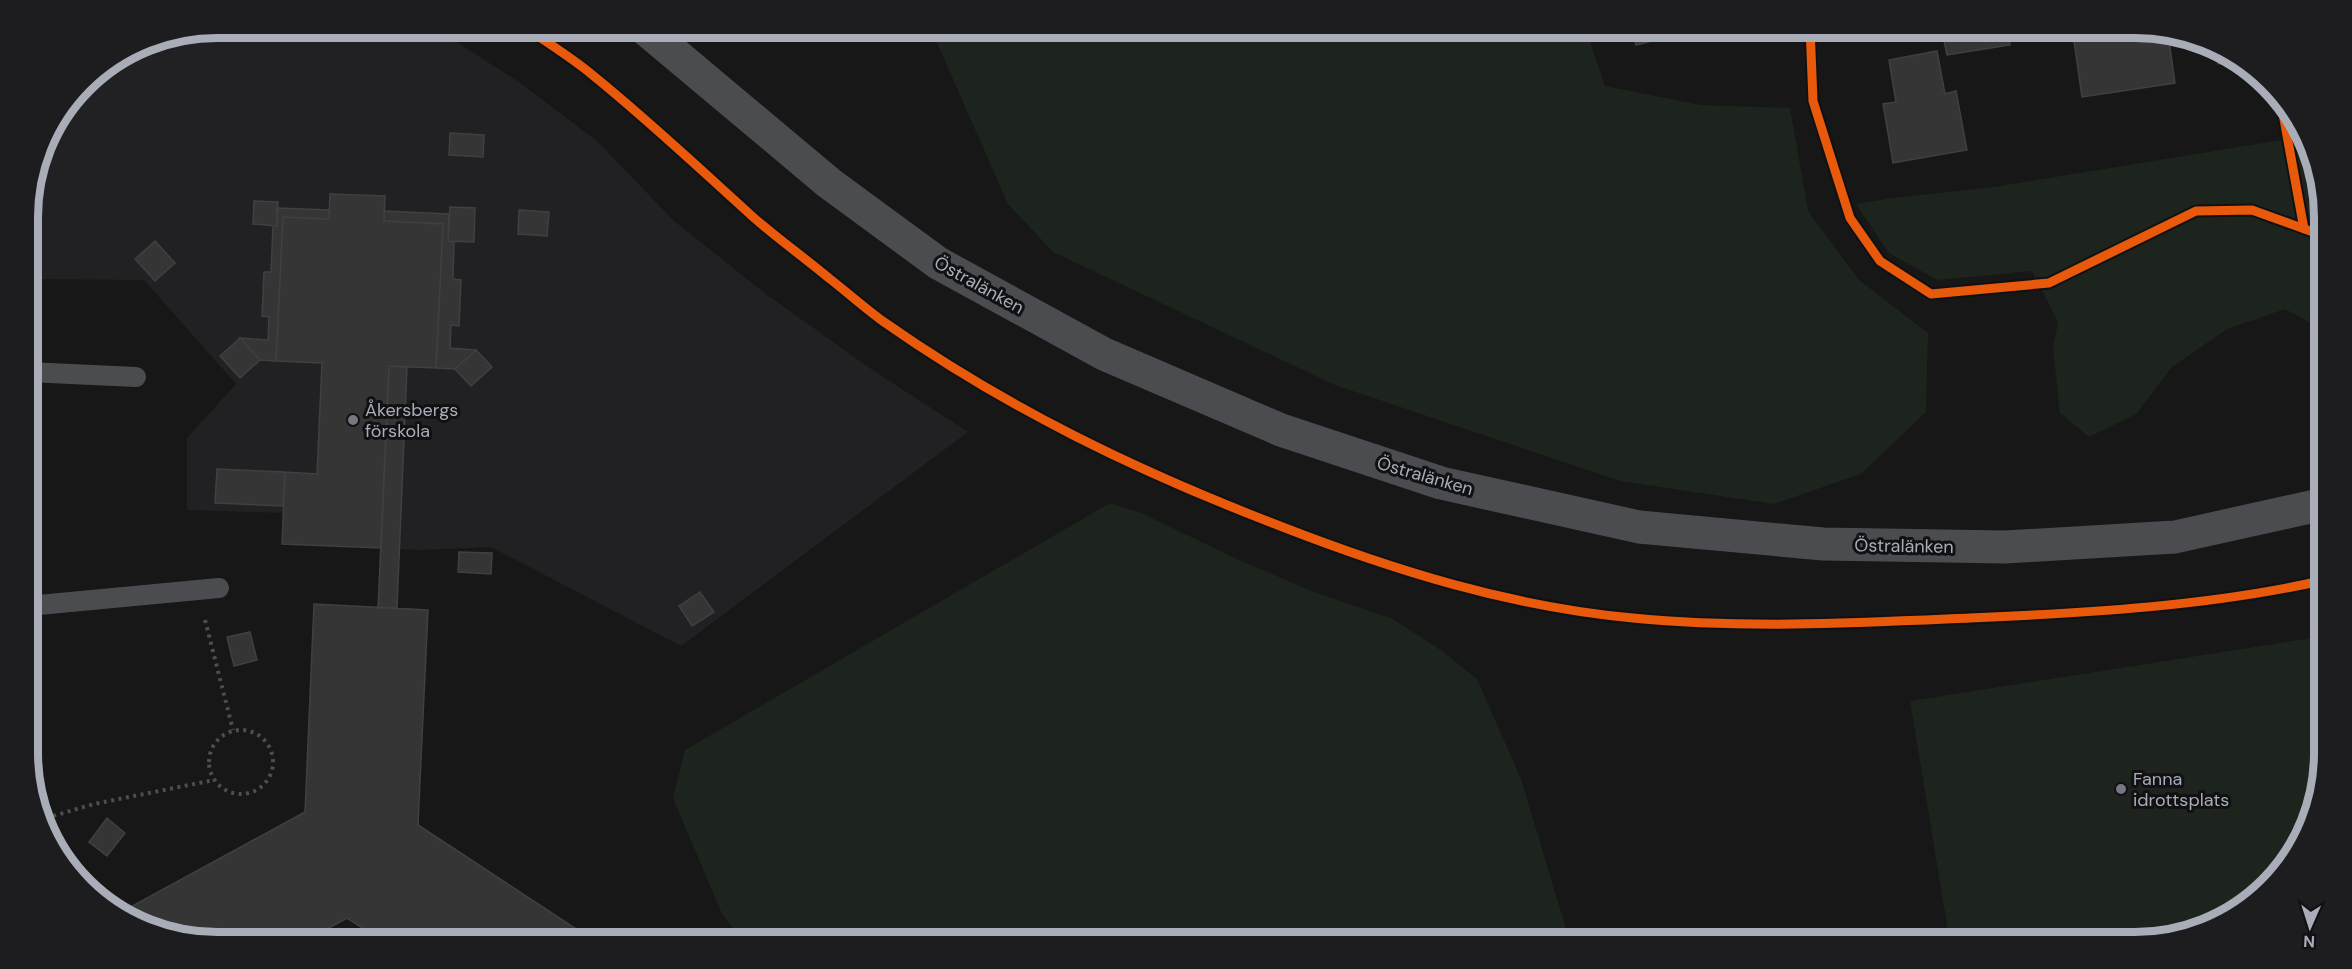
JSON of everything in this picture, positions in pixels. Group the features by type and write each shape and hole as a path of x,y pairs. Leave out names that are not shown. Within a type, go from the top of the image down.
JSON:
{"street":[{"name":"Östralänken","path":"656,38 829,183 938,263 1104,354 1281,430 1441,483 1639,527 1823,544 2005,547 2175,537 2314,506"}],"lane":[{"path":"38,372 136,377"},
{"path":"37,605 219,588"}],"path":[{"path":"197,590 233,730"},
{"path":"233,730 253,731 268,744 274,764 266,783 250,794 230,793 214,780 208,761 216,742 233,730"},
{"path":"50,818 94,804 214,780"}],"shaded area":[{"path":"1588,37 1605,86 1701,105 1790,108 1808,211 1859,280 1928,333 1926,412 1861,474 1774,504 1620,481 1335,385 1053,252 1008,204 935,38"},
{"path":"205,38 450,38 519,82 598,142 674,221 766,294 871,369 968,432 681,646 491,547 422,550 282,544 283,513 187,510 187,438 236,384 144,280 38,279 38,205 44,170 56,137 74,107 98,82 137,56 181,41"},
{"path":"2296,138 2308,170 2313,193 2314,325 2285,309 2227,329 2172,367 2136,414 2089,437 2060,413 2053,348 2058,322 2032,271 1937,280 1889,253 1856,204 1994,187"},
{"path":"1110,503 1141,513 1239,560 1314,592 1393,619 1442,651 1477,679 1521,779 1567,931 735,932 722,914 673,798 685,750"},
{"name":"Fanna idrottsplats","path":"2314,638 2314,764 2311,788 2296,832 2270,871 2245,895 2215,913 2193,922 2147,931 1948,931 1910,701"}],"building":[{"path":"1634,37 1666,37 1636,45"},
{"path":"1943,37 2009,37 2010,45 1947,55"},
{"path":"2073,37 2136,37 2169,41 2175,83 2082,97"},
{"path":"1937,51 1945,94 1956,91 1967,150 1893,163 1883,104 1896,102 1889,60"},
{"path":"2217,57 2227,63 2218,64"},
{"path":"450,133 484,135 483,157 449,155"},
{"name":"Åkersbergs förskola","path":"330,194 385,196 384,221 443,224 436,368 389,366 381,548 282,544 285,472 317,474 322,363 276,361 283,217 329,219"},
{"path":"254,201 278,202 277,226 253,224"},
{"path":"450,207 475,208 474,242 448,241"},
{"path":"277,208 329,210 329,219 283,217 276,361 260,360 240,338 268,340 269,317 262,316 264,272 271,272 273,226 277,226"},
{"path":"519,210 549,212 547,236 518,234"},
{"path":"384,211 449,214 448,241 454,242 453,279 461,280 459,326 451,325 450,348 476,350 455,369 436,368 443,224 384,221"},
{"path":"155,241 175,263 155,281 135,259"},
{"path":"240,338 260,360 240,378 220,356"},
{"path":"476,350 492,367 471,386 455,369"},
{"path":"389,366 407,367 397,608 378,608"},
{"path":"217,469 285,472 283,506 215,503"},
{"path":"459,552 492,553 491,574 458,572"},
{"path":"700,592 714,612 692,626 679,606"},
{"path":"314,604 428,610 418,825 580,932 368,932 347,918 321,932 216,932 181,928 159,922 129,908 305,812"},
{"path":"250,632 257,660 234,666 227,637"},
{"path":"107,818 125,833 107,856 89,842"}],"cycle path":[{"path":"1810,37 1813,101 1850,218 1880,261 1931,294 2049,283 2196,211 2252,210 2314,232"},
{"path":"541,38 611,90 762,225 870,312 978,383 1125,461 1176,484 1323,542 1409,572 1497,596 1587,613 1675,621 1760,624 1886,622 2104,611 2238,596 2314,582"},
{"path":"2284,116 2304,229"}],"place":[{"name":"Åkersbergs förskola","path":"353,420"},
{"name":"Fanna idrottsplats","path":"2121,789"}]}
